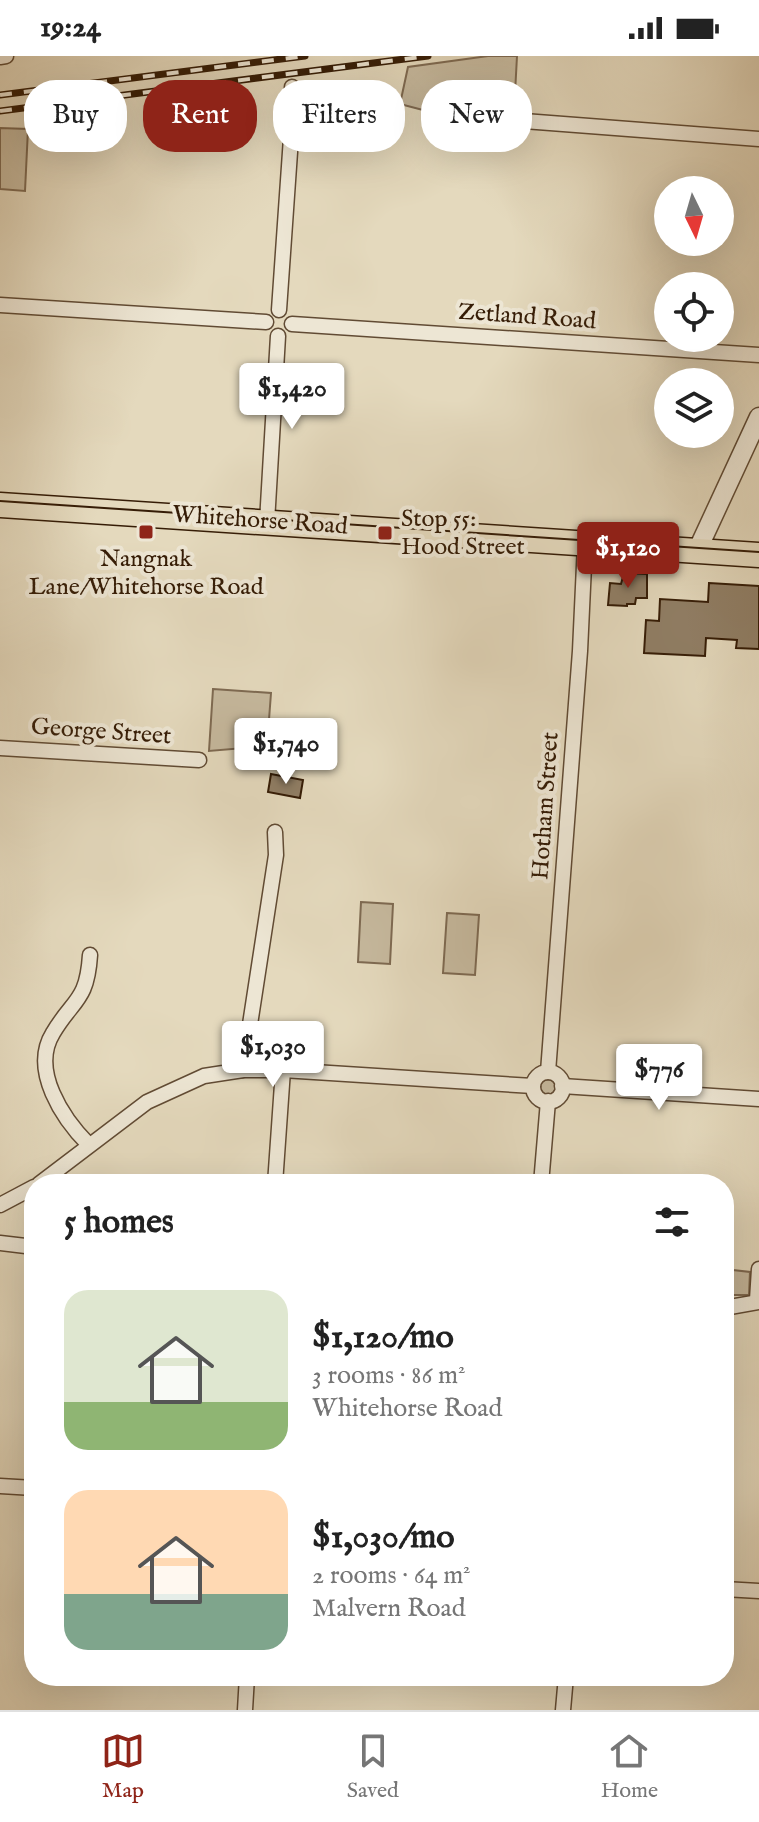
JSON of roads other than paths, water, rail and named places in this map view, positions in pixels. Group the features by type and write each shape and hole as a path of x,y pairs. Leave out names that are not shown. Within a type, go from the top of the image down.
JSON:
{"main road":[{"name":"Whitehorse Road","path":"0,505 759,555"}],"street":[{"path":"532,122 759,139"},
{"path":"279,310 290,152"},
{"path":"0,305 266,322"},
{"path":"279,310 287,313 292,324 289,332 278,336 268,330 266,322 269,315 279,310"},
{"name":"Zetland Road","path":"292,324 759,355"},
{"path":"267,522 278,336"},
{"path":"697,551 759,417"},
{"name":"Hotham Street","path":"548,1072 579,664 585,544"},
{"name":"George Street","path":"0,748 199,760"},
{"path":"243,1070 276,855 275,832"},
{"path":"89,1145 67,1121 55,1098 48,1079 46,1054 54,1031 82,994 90,955"},
{"path":"51,1174 147,1102 204,1076 243,1070 283,1070 533,1086"},
{"path":"276,1174 283,1070"},
{"path":"548,1072 558,1076 562,1086 558,1097 548,1101 537,1097 533,1086 537,1076 548,1072"},
{"path":"562,1086 759,1099"},
{"path":"542,1174 548,1101"},
{"path":"0,1205 24,1192"},
{"path":"0,1243 24,1246"},
{"path":"734,1306 758,1301 759,1269"},
{"path":"0,1486 24,1487"},
{"path":"734,1590 759,1591"},
{"path":"245,1710 246,1686"},
{"path":"563,1710 565,1686"}],"tram line":[{"path":"0,501 759,552"}],"railway":[{"path":"0,95 305,56"},
{"path":"0,111 428,56"}],"place":[{"name":"Nangnak Lane/Whitehorse Road","path":"146,532"},
{"name":"Stop 55: Hood Street","path":"385,533"}]}
